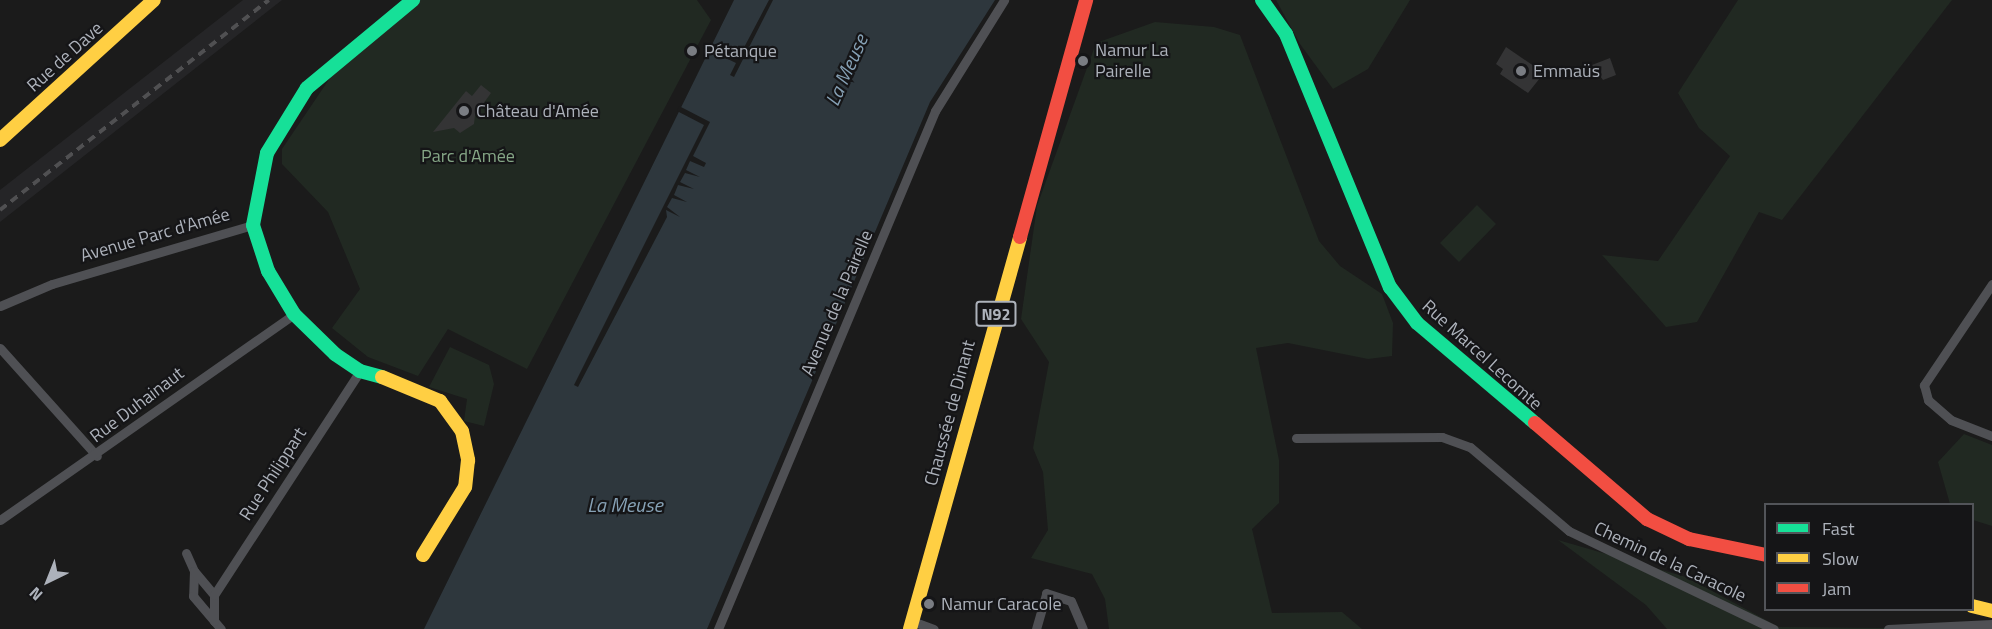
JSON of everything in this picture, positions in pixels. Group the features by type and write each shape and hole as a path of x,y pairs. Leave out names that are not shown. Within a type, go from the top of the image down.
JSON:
{"street":[{"name":"Rue de Dave","path":"0,140 154,0"},
{"name":"Avenue Parc d'Amée","path":"0,306 52,284 253,225 267,153 301,97 329,67 413,0"},
{"name":"Avenue de la Pairelle","path":"718,629 935,111 1004,0"},
{"name":"Chaussée de Dinant","path":"911,625 1086,0"},
{"name":"Rue Marcel Lecomte","path":"1262,0 1286,34 1322,113 1390,287 1417,323 1647,519 1689,539 1764,555"},
{"path":"253,225 268,271 294,314 335,354 360,371 406,384 440,401 462,431 468,460 465,487 423,555"},
{"path":"1992,284 1924,385 1928,400 1951,420 1992,436"},
{"name":"Rue Duhainaut","path":"0,520 97,456 294,314"},
{"path":"0,348 97,456"},
{"name":"Rue Philippart","path":"214,596 360,371"},
{"name":"Chemin de la Caracole","path":"1296,438 1442,437 1470,447 1569,531 1774,629"},
{"path":"186,553 194,571 214,596 214,621"},
{"path":"194,571 193,596 221,629"},
{"path":"1036,629 1047,593 1071,601 1083,629"},
{"path":"1974,606 1992,611"},
{"path":"1888,629 1992,624"},
{"path":"911,625 934,629"}],"shaded area":[{"path":"243,0 282,0 0,222 0,190"}],"green space":[{"name":"Parc d'Amée","path":"421,0 697,0 711,20 527,369 448,329 418,376 368,357 332,328 360,289 328,212 282,164 282,149 334,72"},
{"path":"1276,0 1410,0 1368,69 1333,89 1300,44"},
{"path":"1738,0 1952,0 1782,220 1759,212 1697,322 1666,327 1602,255 1658,261 1730,156 1699,128 1678,93"},
{"path":"1155,22 1214,27 1240,35 1319,241 1340,266 1382,294 1393,323 1392,356 1368,359 1288,343 1256,348 1279,460 1279,503 1252,529 1272,613 1342,612 1362,629 1109,629 1105,599 1092,574 1031,558 1048,530 1043,472 1033,448 1049,362 1021,319 1037,206 1096,43"},
{"path":"1477,205 1496,224 1459,262 1440,243"},
{"path":"450,347 489,365 494,384 484,426 464,421 467,399 429,387"},
{"path":"1964,434 1992,445 1992,526 1974,520 1974,503 1950,503 1938,462"},
{"path":"1558,540 1686,577 1779,627 1992,629 1667,629 1646,605"}],"water":[{"name":"La Meuse","path":"734,0 995,0 930,102 707,629 424,629"}],"pier":[{"path":"769,0 773,0 734,77 730,75 736,63 709,50 711,46 738,59"},
{"path":"679,106 710,122 693,156 706,163 704,167 690,161 686,170 700,177 685,173 680,182 694,189 678,185 674,195 687,202 672,198 667,207 680,217 666,210 667,217 578,387 574,385 704,125 677,111"}],"building":[{"name":"Emmaüs","path":"1506,47 1544,73 1528,93 1500,74 1503,69 1496,64"},
{"path":"1610,58 1616,75 1603,80 1592,65"},
{"name":"Château d'Amée","path":"481,85 491,93 475,115 474,124 460,133 454,128 433,132 466,91 472,96"}],"railway":[{"path":"0,210 269,0"}],"traffic: fast":[{"path":"382,377 360,371 335,354 294,314 268,271 253,225 267,153 307,88 413,0"},
{"path":"1262,0 1286,34 1390,287 1417,323 1535,423"}],"traffic: slow":[{"path":"0,140 154,0"},
{"path":"910,629 1020,237"},
{"path":"382,377 440,401 462,431 468,460 465,487 423,555"},
{"path":"1974,606 1992,611"}],"traffic: jam":[{"path":"1020,237 1086,0"},
{"path":"1535,423 1647,519 1689,539 1764,555"}],"place":[{"name":"Pétanque","path":"692,51"},
{"name":"Namur La Pairelle","path":"1083,61"},
{"name":"Emmaüs","path":"1521,71"},
{"name":"Château d'Amée","path":"464,111"},
{"name":"Namur Caracole","path":"929,604"}]}
